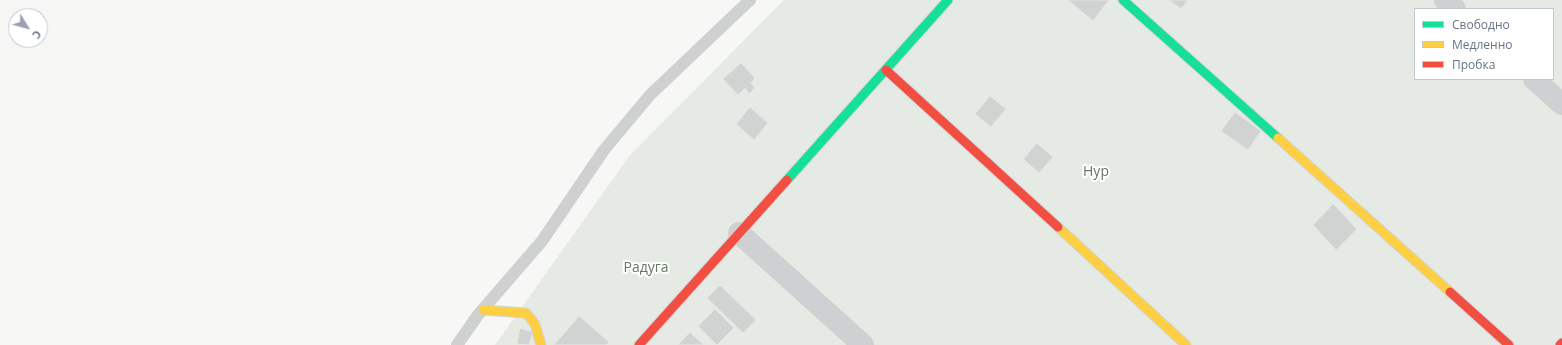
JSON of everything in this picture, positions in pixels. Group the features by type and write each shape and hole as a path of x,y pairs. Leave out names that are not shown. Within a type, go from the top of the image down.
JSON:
{"street":[{"path":"639,345 948,0"},
{"path":"1123,0 1509,345"},
{"path":"1445,0 1454,8"},
{"path":"886,70 1186,345"},
{"path":"1535,80 1562,104"},
{"path":"739,233 863,345"},
{"path":"483,310 526,313 535,324 541,345"}],"lane":[{"path":"457,345 483,310 542,241 604,150 650,95 750,0"}],"green space":[{"name":"Нур","path":"784,0 1562,0 1562,343 1560,345 495,345 630,155"}],"building":[{"path":"1068,0 1109,0 1093,21"},
{"path":"1169,0 1188,0 1181,9"},
{"path":"741,63 755,78 751,83 755,88 749,94 745,88 738,95 723,79"},
{"path":"990,96 1006,109 991,127 975,114"},
{"path":"750,107 768,123 754,140 736,124"},
{"path":"1235,112 1261,131 1248,150 1221,131"},
{"path":"1037,143 1053,157 1039,173 1023,159"},
{"path":"1333,204 1357,229 1336,250 1313,225"},
{"path":"720,285 756,320 743,333 707,298"},
{"path":"715,309 734,328 717,345 698,326"},
{"path":"579,316 609,342 606,345 554,345"},
{"path":"520,328 533,332 529,345 517,344"},
{"path":"690,332 704,345 678,345"}],"traffic: fast":[{"path":"787,180 948,0"},
{"path":"1123,0 1278,138"}],"traffic: slow":[{"path":"1278,138 1450,292"},
{"path":"1058,227 1186,345"},
{"path":"483,310 526,313 535,324 541,345"}],"traffic: jam":[{"path":"886,70 1058,227"},
{"path":"639,345 787,180"},
{"path":"1450,292 1509,345"}],"park label":[{"name":"Радуга","path":"646,268"}]}
